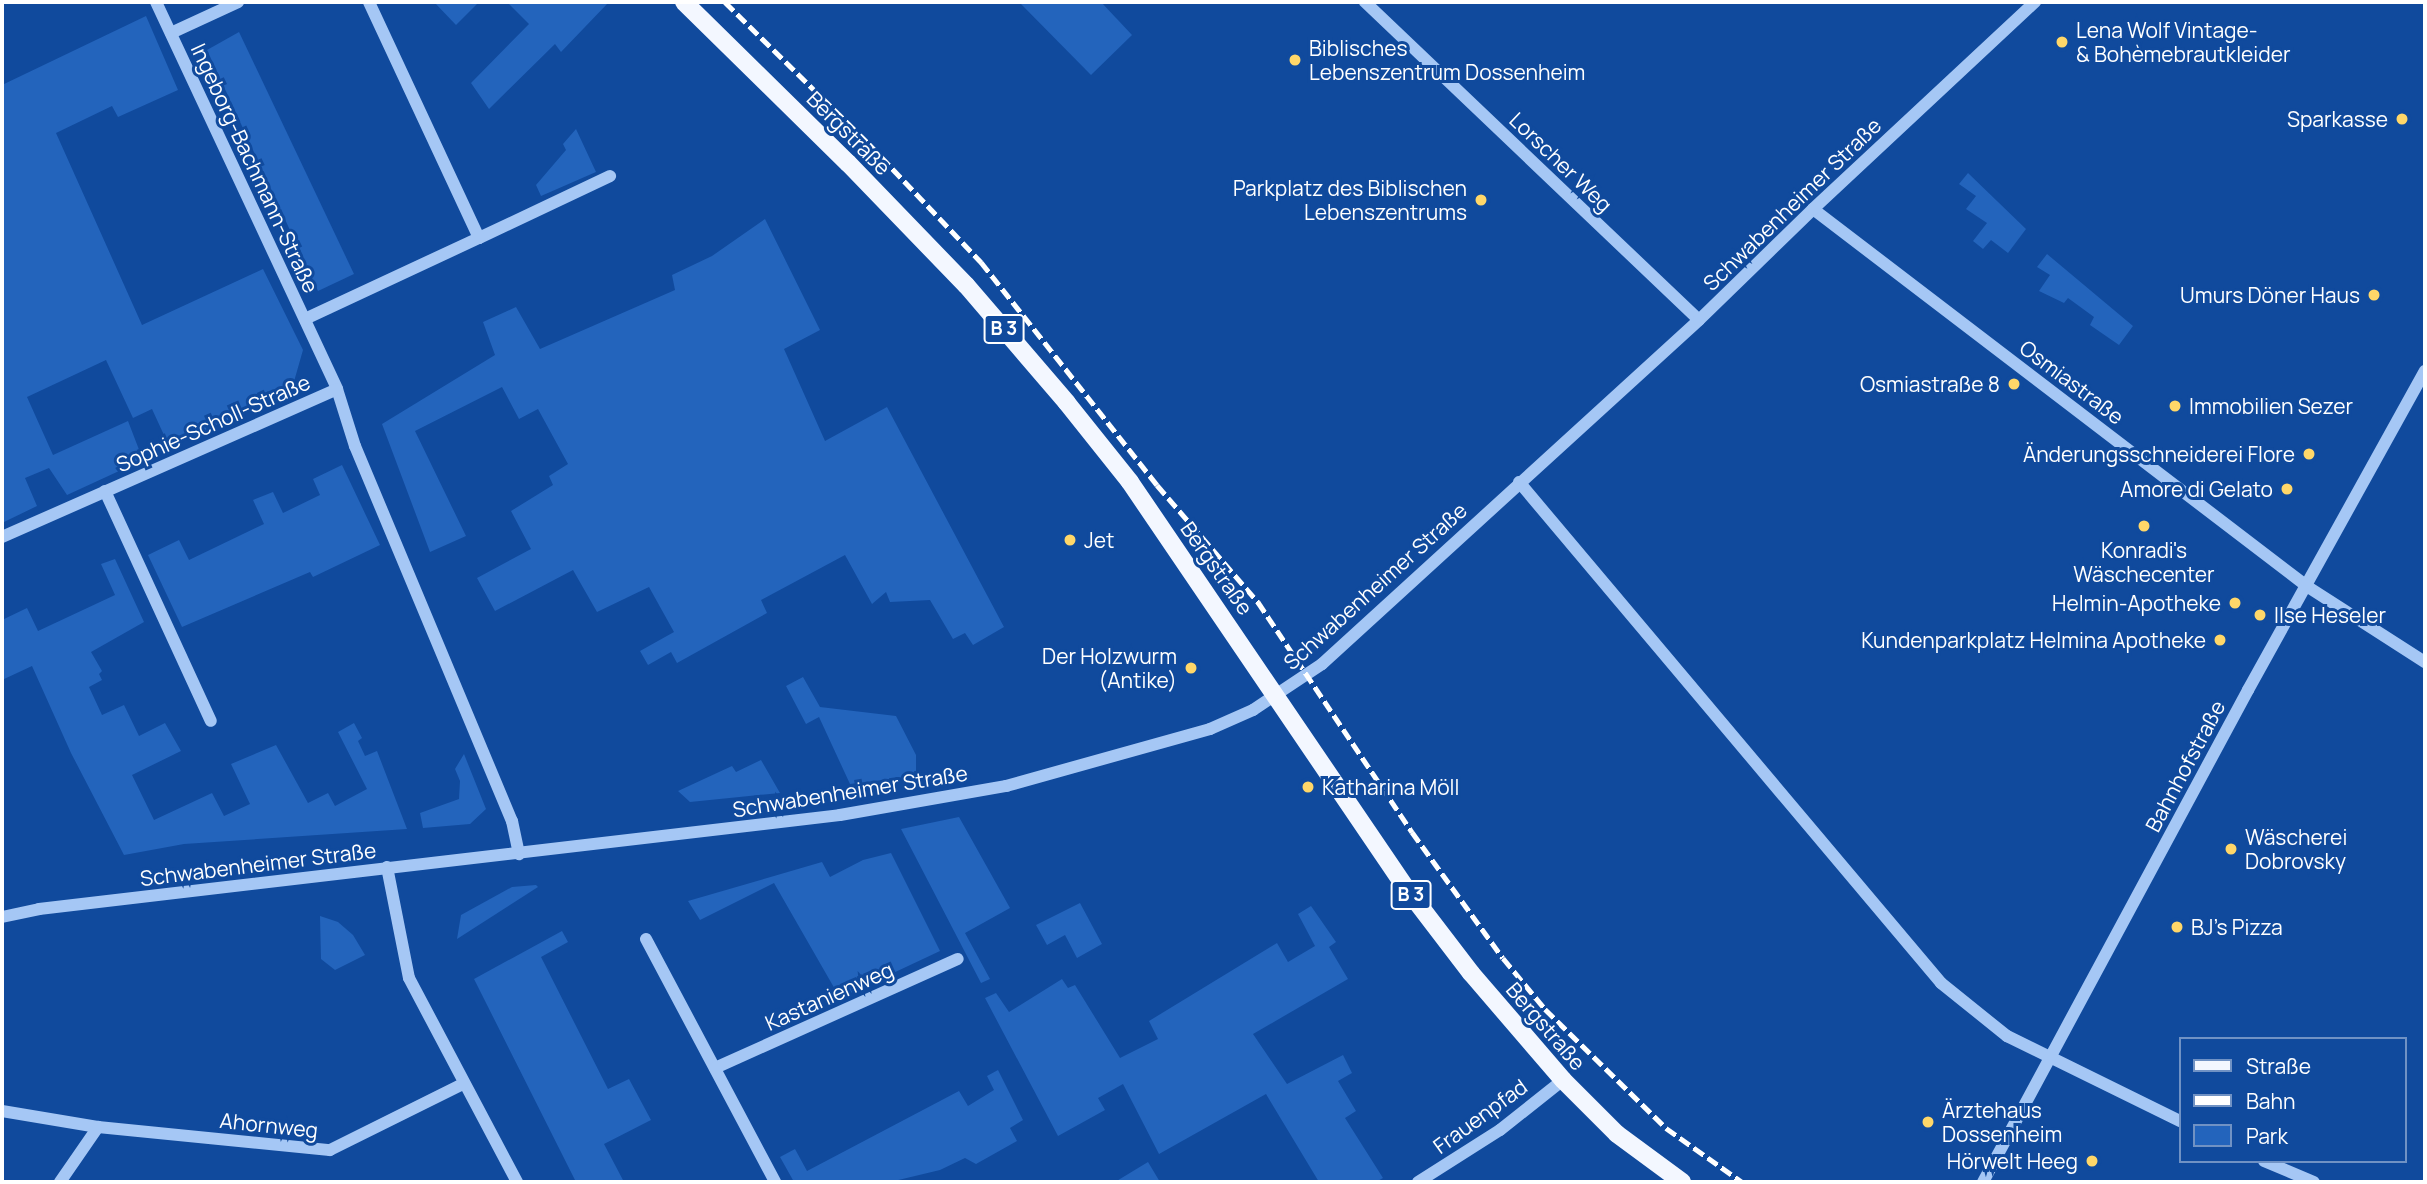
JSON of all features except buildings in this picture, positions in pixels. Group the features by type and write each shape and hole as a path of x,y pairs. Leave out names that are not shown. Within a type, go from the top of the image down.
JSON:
{"main road":[{"name":"Bergstraße","path":"684,2 848,163 957,275 1067,402 1130,482 1406,888 1515,1028 1617,1134 1682,1182"}],"street":[{"name":"Ingeborg-Bachmann-Straße","path":"156,2 337,389 355,446 502,796 519,854"},
{"name":"Ingeborg-Bachmann-Straße","path":"171,33 238,2"},
{"path":"369,2 479,238"},
{"name":"Lorscher Weg","path":"1365,2 1699,320"},
{"name":"Schwabenheimer Straße","path":"2,917 39,909 840,815 1006,786 1210,729 1278,696 1322,664 1699,320 1813,209 2035,2"},
{"name":"Ingeborg-Bachmann-Straße","path":"305,319 610,176"},
{"name":"Osmiastraße","path":"1813,209 2308,587 2425,662"},
{"name":"Bahnhofstraße","path":"1983,1182 2241,703 2308,587 2425,370"},
{"name":"Sophie-Scholl-Straße","path":"2,537 337,389"},
{"path":"1519,482 1941,983 2007,1036 2178,1120"},
{"name":"Sophie-Scholl-Straße","path":"105,491 211,721"},
{"path":"387,867 409,978 517,1182"},
{"path":"646,939 775,1182"},
{"name":"Kastanienweg","path":"715,1068 958,959"},
{"name":"Frauenpfad","path":"1418,1182 1500,1130 1563,1080"},
{"name":"Ahornweg","path":"2,1111 98,1127 330,1150 463,1084"},
{"path":"60,1182 98,1127"},
{"path":"2269,1163 2314,1182"}],"green space":[{"path":"434,2 479,2 456,25"},
{"path":"507,2 608,3 561,52 555,44 489,109 471,83 529,24"},
{"path":"1019,2 1101,2 1132,35 1091,75"},
{"path":"146,16 178,90 118,117 112,106 56,133 142,325 263,269 303,350 291,392 169,446 152,409 133,418 106,360 27,397 53,455 128,421 143,460 67,495 49,468 25,478 37,506 2,523 2,85"},
{"path":"239,32 354,274 318,291 207,50"},
{"path":"576,129 596,172 541,196 536,185 566,150 563,144"},
{"path":"1968,173 2026,229 2008,253 1991,240 1983,249 1973,241 1987,223 1966,209 1976,196 1959,184"},
{"path":"765,219 820,330 784,349 825,441 887,407 1004,627 973,645 965,633 953,639 930,600 890,602 886,592 872,604 845,555 761,600 767,613 677,663 671,652 648,665 640,651 674,632 649,587 597,612 573,570 495,611 477,578 531,549 511,511 553,485 549,476 568,464 538,409 519,419 502,387 415,431 466,536 430,552 382,424 495,355 483,322 516,307 540,349 675,290 672,275 712,256"},
{"path":"2047,254 2133,326 2119,345 2090,325 2094,317 2068,298 2064,303 2039,291 2050,275 2037,267"},
{"path":"342,465 380,545 313,577 310,572 182,627 148,555 179,540 189,560 264,524 253,500 273,492 283,513 320,495 313,479"},
{"path":"115,559 144,622 91,652 102,671 99,674 102,680 89,687 102,715 124,705 139,736 165,723 181,751 132,775 154,820 212,793 224,816 250,804 231,764 276,745 308,803 328,793 335,806 367,789 338,732 354,723 362,738 358,741 365,756 377,751 407,829 184,844 124,855 71,753 32,666 2,680 2,620 27,608 38,631 115,595 101,564"},
{"path":"803,677 820,707 896,716 916,755 916,776 850,784 819,717 806,724 786,686"},
{"path":"464,754 486,809 470,824 423,828 420,813 459,799 460,781 455,769"},
{"path":"761,760 780,793 690,802 678,791 732,766 736,772"},
{"path":"959,817 1010,908 965,933 990,979 981,983 901,829"},
{"path":"891,853 940,951 840,998 774,883 700,920 688,901 822,862 830,877 863,860"},
{"path":"512,887 538,887 457,939 461,915"},
{"path":"1080,903 1102,944 1077,958 1065,935 1047,945 1036,925"},
{"path":"1311,906 1336,942 1329,947 1348,979 1253,1034 1287,1084 1343,1055 1352,1073 1338,1081 1356,1111 1345,1118 1383,1178 1376,1182 1319,1182 1266,1094 1159,1154 1123,1084 1098,1098 1105,1110 1058,1136 985,998 996,993 1009,1012 1062,979 1068,988 1075,985 1120,1058 1158,1039 1149,1021 1277,943 1288,962 1315,946 1298,914"},
{"path":"320,916 338,922 353,935 365,955 335,970 321,959"},
{"path":"562,931 568,942 541,957 608,1089 629,1079 651,1120 604,1144 624,1182 576,1182 474,979"},
{"path":"998,1070 1023,1120 1010,1128 1017,1141 976,1164 965,1158 940,1170 890,1182 794,1182 780,1157 795,1149 807,1171 959,1091 968,1106 994,1090 987,1076"},
{"path":"1148,1162 1160,1182 1115,1182"}],"railway":[{"path":"725,2 869,144 981,262 1157,485 1258,602 1412,832 1503,958 1545,1009 1666,1128 1742,1182"}],"place":[{"name":"Lena Wolf Vintage- & Bohèmebrautkleider","path":"2062,42"},
{"name":"Biblisches Lebenszentrum Dossenheim","path":"1295,60"},
{"name":"Sparkasse","path":"2402,119"},
{"name":"Parkplatz des Biblischen Lebenszentrums","path":"1481,200"},
{"name":"Umurs Döner Haus","path":"2374,295"},
{"name":"Osmiastraße 8","path":"2014,384"},
{"name":"Immobilien Sezer","path":"2175,406"},
{"name":"Änderungsschneiderei Flore","path":"2309,454"},
{"name":"Amore di Gelato","path":"2287,489"},
{"name":"Konradi's Wäschecenter","path":"2144,526"},
{"name":"Jet","path":"1070,540"},
{"name":"Helmin-Apotheke","path":"2235,603"},
{"name":"Ilse Heseler","path":"2260,615"},
{"name":"Kundenparkplatz Helmina Apotheke","path":"2220,640"},
{"name":"Der Holzwurm (Antike)","path":"1191,668"},
{"name":"Katharina Möll","path":"1308,787"},
{"name":"Wäscherei Dobrovsky","path":"2231,849"},
{"name":"BJ's Pizza","path":"2177,927"},
{"name":"Ärztehaus Dossenheim","path":"1928,1122"},
{"name":"Hörwelt Heeg","path":"2092,1161"}]}
